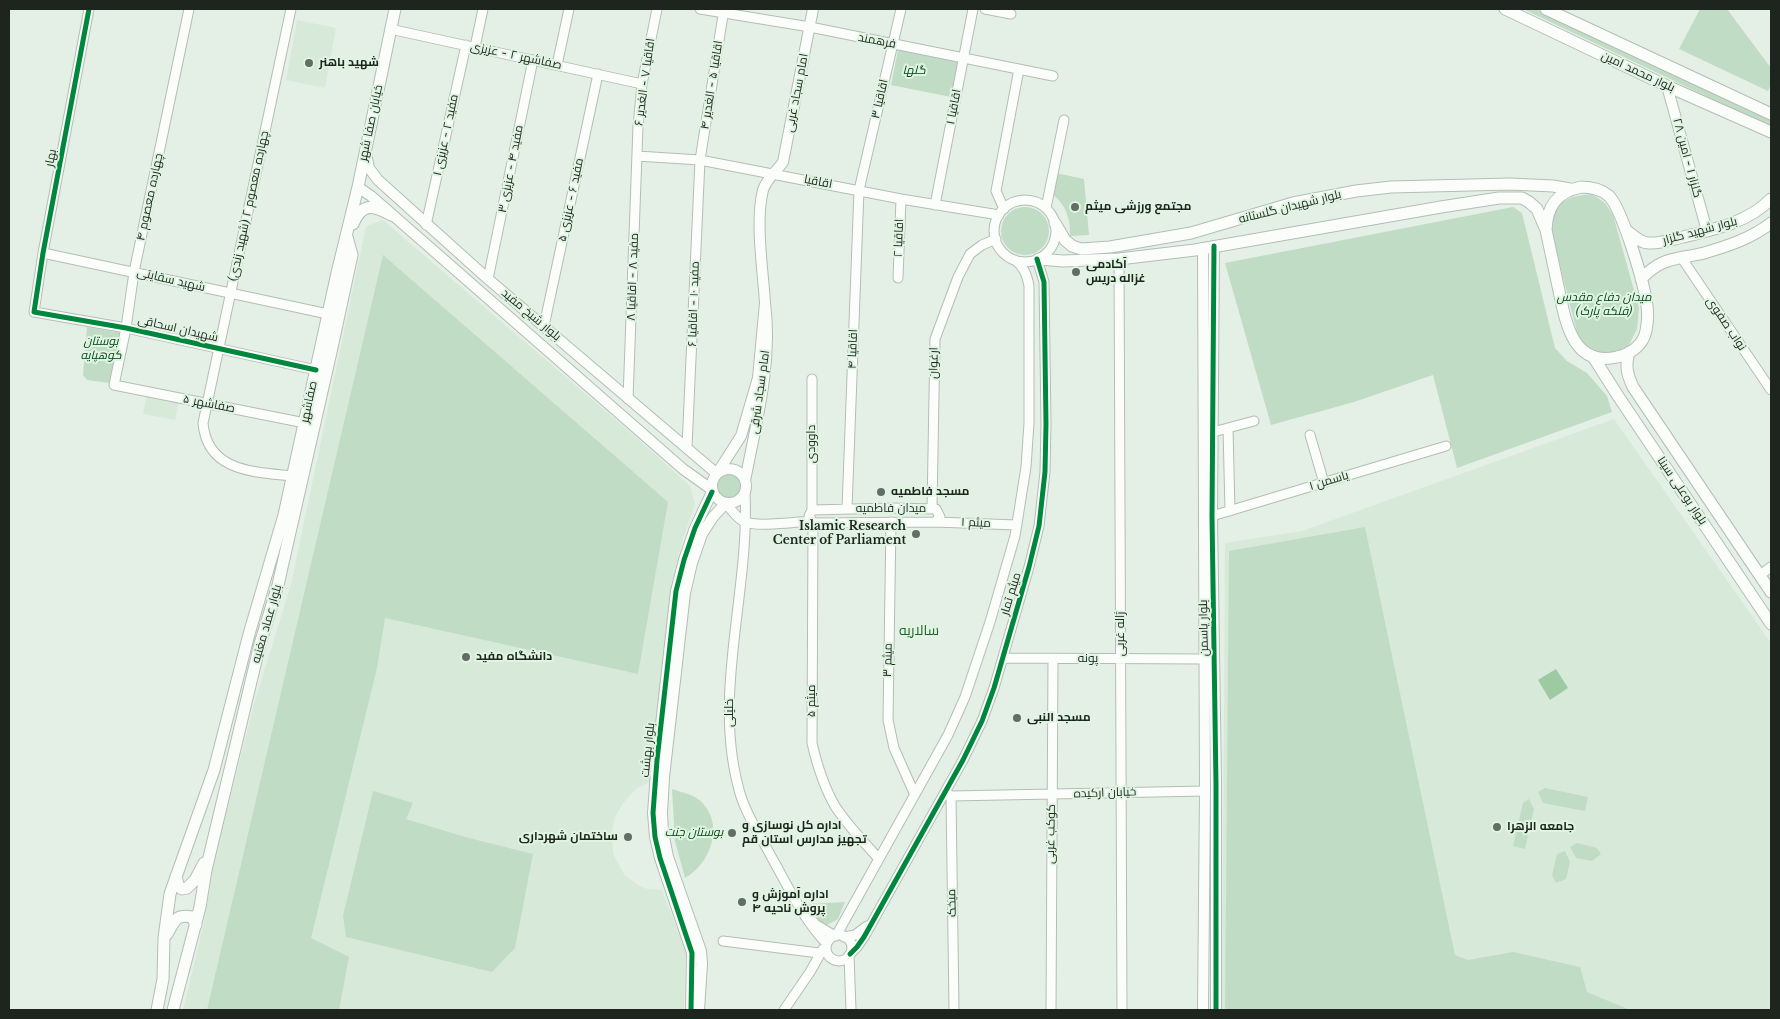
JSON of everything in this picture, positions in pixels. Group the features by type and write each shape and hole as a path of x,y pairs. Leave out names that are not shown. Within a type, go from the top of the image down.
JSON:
{"main road":[{"name":"خیابان صفا شهر","path":"347,237 395,9"},
{"name":"بلوار محمد امین","path":"1505,9 1667,86 1771,132"},
{"name":"بلوار محمد امین","path":"1546,9 1771,114"},
{"name":"بلوار شهیدان گلستانه","path":"1055,223 1065,240 1072,246 1081,249 1110,247 1191,233 1293,204 1356,190 1510,184 1553,186 1570,189 1581,187 1600,190 1610,197 1626,230 1646,300 1646,329 1642,341 1629,352"},
{"path":"1546,230 1546,220 1551,207 1558,198 1570,189"},
{"name":"بلوار شهیدان گلستانه","path":"1038,259 1063,261 1119,259 1208,247 1499,198 1522,198 1529,202 1536,209 1546,230"},
{"name":"بلوار شهید گلزار","path":"1626,230 1638,240 1648,244 1659,243 1742,220 1771,199"},
{"path":"347,237 354,220 365,208 376,207 391,215"},
{"name":"بلوار شهید گلزار","path":"1641,278 1660,263 1704,253 1745,239 1770,225"},
{"name":"بلوار بوعلی سینا","path":"1546,230 1566,323 1572,338 1586,354 1594,358 1771,624"},
{"name":"صفاشهر","path":"270,566 305,423 336,273 347,237"},
{"name":"بلوار عماد مغنیه","path":"173,1010 196,924 211,848 260,644 278,585 327,370 352,255 347,237"},
{"path":"1594,358 1603,360 1622,356 1629,352"},
{"name":"بلوار بوعلی سینا","path":"1629,352 1626,362 1627,374 1633,387 1771,592"},
{"name":"بلوار عماد مغنیه","path":"157,1010 163,979 164,938 170,894 214,770 249,634 270,566"},
{"path":"176,876 178,885 182,889 187,888 195,880 211,848"},
{"path":"164,938 177,917 182,915 192,917 196,924"}],"street":[{"name":"بهار","path":"34,312 43,252 89,9"},
{"name":"چهارده معصوم ۴","path":"114,385 126,328 134,272 188,9"},
{"name":"چهارده معصوم ۲ (شهید زندی)","path":"291,9 203,423 208,445 217,456 230,465 246,470 292,476"},
{"path":"475,47 484,9"},
{"path":"558,65 569,9"},
{"name":"اقاقیا ۷ - الغدیر ۶","path":"637,156 642,84 657,9"},
{"name":"فرهمند","path":"700,9 724,11 810,27 1053,76"},
{"name":"امام سجاد غربی","path":"774,174 783,162 813,9"},
{"name":"اقاقیا ۳","path":"859,190 901,9"},
{"name":"اقاقیا ۱","path":"935,205 973,9"},
{"path":"985,9 1011,14"},
{"name":"اقاقیا ۵ - الغدیر ۴","path":"700,160 724,11"},
{"name":"صفاشهر ۲ - عزیزی","path":"390,29 642,84"},
{"name":"مفید ۲ - عزیزی ۱","path":"426,224 466,45"},
{"name":"مفید ۴ - عزیزی ۳","path":"488,279 533,60"},
{"path":"1001,212 996,192 1019,69"},
{"name":"مفید ۶ - عزیزی ۵","path":"544,326 598,74"},
{"name":"گلزار ۱ - امین ۲۸","path":"1667,86 1707,231"},
{"path":"1046,208 1064,120"},
{"name":"بلوار شیخ مفید","path":"366,145 369,168 378,180 488,279 717,473"},
{"name":"اقاقیا","path":"637,156 700,160 935,205 1001,212"},
{"name":"مفید ۸ - اقاقیا ۸","path":"628,399 637,156"},
{"name":"مفید ۱۰ - اقاقیا ۶","path":"687,447 700,160"},
{"name":"امام سجاد شرقی","path":"745,481 765,369 767,321 760,212 763,190 774,174"},
{"path":"371,196 370,184 378,180"},
{"name":"بلوار شیخ مفید","path":"358,188 371,196 677,464 712,491"},
{"name":"اقاقیا ۴","path":"847,508 859,190"},
{"name":"اقاقیا ۲","path":"898,278 901,199"},
{"path":"1025,200 1036,202 1046,208 1052,215 1056,234 1053,244 1047,253 1038,259 1023,262 1015,260 1003,252 996,239 995,228 1001,212 1014,202 1025,200"},
{"name":"ارغوان","path":"932,509 935,339 958,277 970,254 982,245 996,239"},
{"name":"بلوار یاسمن","path":"1208,247 1203,266 1216,784 1216,1010"},
{"name":"بلوار یاسمن","path":"1203,1010 1204,658 1208,516 1213,432 1214,267 1208,247"},
{"name":"شهید سقایتی","path":"43,252 328,314"},
{"name":"نواب صفوی","path":"1680,257 1771,390"},
{"name":"میثم تمار","path":"880,907 948,794 982,721 1003,658 1039,526 1043,498 1046,424 1044,282 1038,259"},
{"name":"ژاله غربی","path":"1119,259 1122,1010"},
{"name":"میثم تمار","path":"838,936 878,858 948,735 965,697 990,622 1017,525 1026,467 1029,286 1027,275 1021,265 1015,260"},
{"path":"1203,266 1209,263 1214,267"},
{"name":"امام سجاد شرقی","path":"717,473 742,436 758,378 765,303"},
{"name":"شهیدان اسحاقی","path":"34,312 126,328 316,370"},
{"name":"داوودی","path":"812,380 812,510"},
{"name":"صفاشهر ۵","path":"114,385 305,423"},
{"path":"1213,432 1254,421"},
{"path":"1228,428 1230,511"},
{"path":"1310,436 1324,483"},
{"name":"یاسمن ۱","path":"1208,516 1446,446"},
{"path":"725,504 737,502 745,492 745,481 742,475 730,469 724,469 717,473 712,481 712,491 717,500 725,504 740,520 747,523"},
{"name":"بلوار بهشت","path":"691,1010 692,953 660,858 655,837 653,804 656,760 676,592 695,528 712,491"},
{"name":"خلیلی","path":"745,492 747,523 730,694 731,746 738,788 747,811 790,892"},
{"name":"بلوار بهشت","path":"699,1010 701,951 668,858 663,832 662,813 664,777 684,593 702,534 712,516 725,504"},
{"name":"میدان فاطمیه","path":"747,523 935,522 939,519 936,509 847,508 812,510"},
{"path":"812,510 809,516 812,522"},
{"name":"میثم ۵","path":"812,522 812,743 819,771 836,807 878,858"},
{"name":"میثم ۳","path":"891,522 888,720 894,748 914,793"},
{"name":"میثم ۱","path":"935,522 1017,525"},
{"path":"1760,575 1771,567"},
{"name":"پونه","path":"1003,658 1204,658"},
{"name":"کوکب غربی","path":"1051,1010 1050,871 1053,659"},
{"name":"خیابان ارکیده","path":"948,794 1052,795 1205,791"},
{"name":"میخک","path":"948,794 954,1010"},
{"path":"790,892 815,924 850,943 844,957 849,970 851,1010"},
{"path":"790,892 806,919 826,945 829,956 844,957"},
{"path":"784,1010 810,972 819,952 830,939 860,932 880,907"},
{"path":"810,972 824,963 844,957 857,947 880,907"},
{"path":"723,941 819,952"}],"shaded area":[{"name":"شهید باهنر","path":"297,20 336,28 325,88 286,80"},
{"name":"دانشگاه مفید","path":"383,220 637,438 690,486 695,504 682,542 671,586 652,781 637,788 623,803 615,817 611,835 614,856 624,874 638,885 647,889 662,890 686,953 684,1010 183,1010 204,922 215,857 254,704 291,584 366,226"},
{"path":"147,394 179,400 175,420 143,414"},
{"name":"جامعه الزهرا","path":"1614,419 1771,643 1771,1010 1222,1010 1225,543 1302,531"},
{"path":"1556,669 1568,688 1550,700 1538,680"}],"green space":[{"path":"1523,9 1536,9 1771,121 1771,127"},
{"path":"1700,9 1727,9 1771,68 1771,84 1768,91 1679,49"},
{"name":"گلها","path":"898,50 958,62 951,97 891,85"},
{"name":"مجتمع ورزشی میثم","path":"1056,173 1084,179 1089,235 1070,236 1070,224 1067,213 1052,194"},
{"name":"میدان دفاع مقدس (فلکه پارک)","path":"1592,194 1605,203 1613,215 1639,308 1637,329 1629,345 1616,352 1598,353 1588,348 1579,340 1551,230 1555,213 1563,202 1575,197"},
{"path":"1025,207 1034,209 1042,214 1047,222 1049,231 1047,240 1042,248 1034,253 1025,255 1016,253 1008,248 1003,240 1001,231 1003,222 1008,214 1016,209"},
{"path":"1513,207 1522,213 1555,348 1567,361 1587,373 1607,396 1612,412 1457,468 1433,375 1354,402 1271,425 1225,263"},
{"path":"383,255 668,502 638,674 385,618 377,668 311,938 349,957 339,1010 207,1010"},
{"name":"بوستان کوهپایه","path":"87,327 121,333 110,383 87,380 83,375"},
{"path":"729,473 738,477 742,486 738,495 729,499 720,495 716,486 720,477"},
{"path":"1365,527 1455,955 1468,960 1513,952 1580,967 1587,992 1630,1010 1225,1010 1229,551"},
{"path":"1545,788 1588,797 1585,811 1543,803 1538,792"},
{"name":"بوستان جنت","path":"672,789 698,799 707,808 712,819 712,841 708,852 702,862 685,878 675,841"},
{"path":"373,791 413,803 406,819 465,837 533,854 515,948 492,972 346,937 343,916"},
{"path":"1529,799 1534,809 1525,849 1513,846 1523,803"},
{"path":"1577,843 1597,848 1601,854 1592,861 1576,858 1570,847"},
{"path":"1565,851 1570,862 1566,879 1556,883 1552,875 1557,854"},
{"path":"845,902 838,919 827,925 817,920 808,904"}],"cycle path":[{"path":"89,9 43,253 34,312 126,328 316,370"},
{"path":"1214,246 1212,516 1216,784 1216,1010"},
{"path":"850,954 864,937 963,760 982,721 994,688 1029,567 1039,526 1045,472 1044,282 1037,259"},
{"path":"691,1010 692,953 660,858 655,837 653,813 676,591 695,528 712,492"}],"place":[{"name":"شهید باهنر","path":"309,63"},
{"name":"مجتمع ورزشی میثم","path":"1075,207"},
{"name":"آکادمی غزاله دریس","path":"1076,272"},
{"name":"مسجد فاطمیه","path":"881,492"},
{"name":"Islamic Research Center of Parliament","path":"916,534"},
{"name":"دانشگاه مفید","path":"466,657"},
{"name":"مسجد النبی","path":"1017,718"},
{"name":"جامعه الزهرا","path":"1497,827"},
{"name":"اداره کل نوسازی و تجهیز مدارس استان قم","path":"732,833"},
{"name":"ساختمان شهرداری","path":"628,837"},
{"name":"اداره آموزش و پروش ناحیه ۴","path":"742,902"}],"district":[{"name":"سالاریه","path":"919,631"}]}
